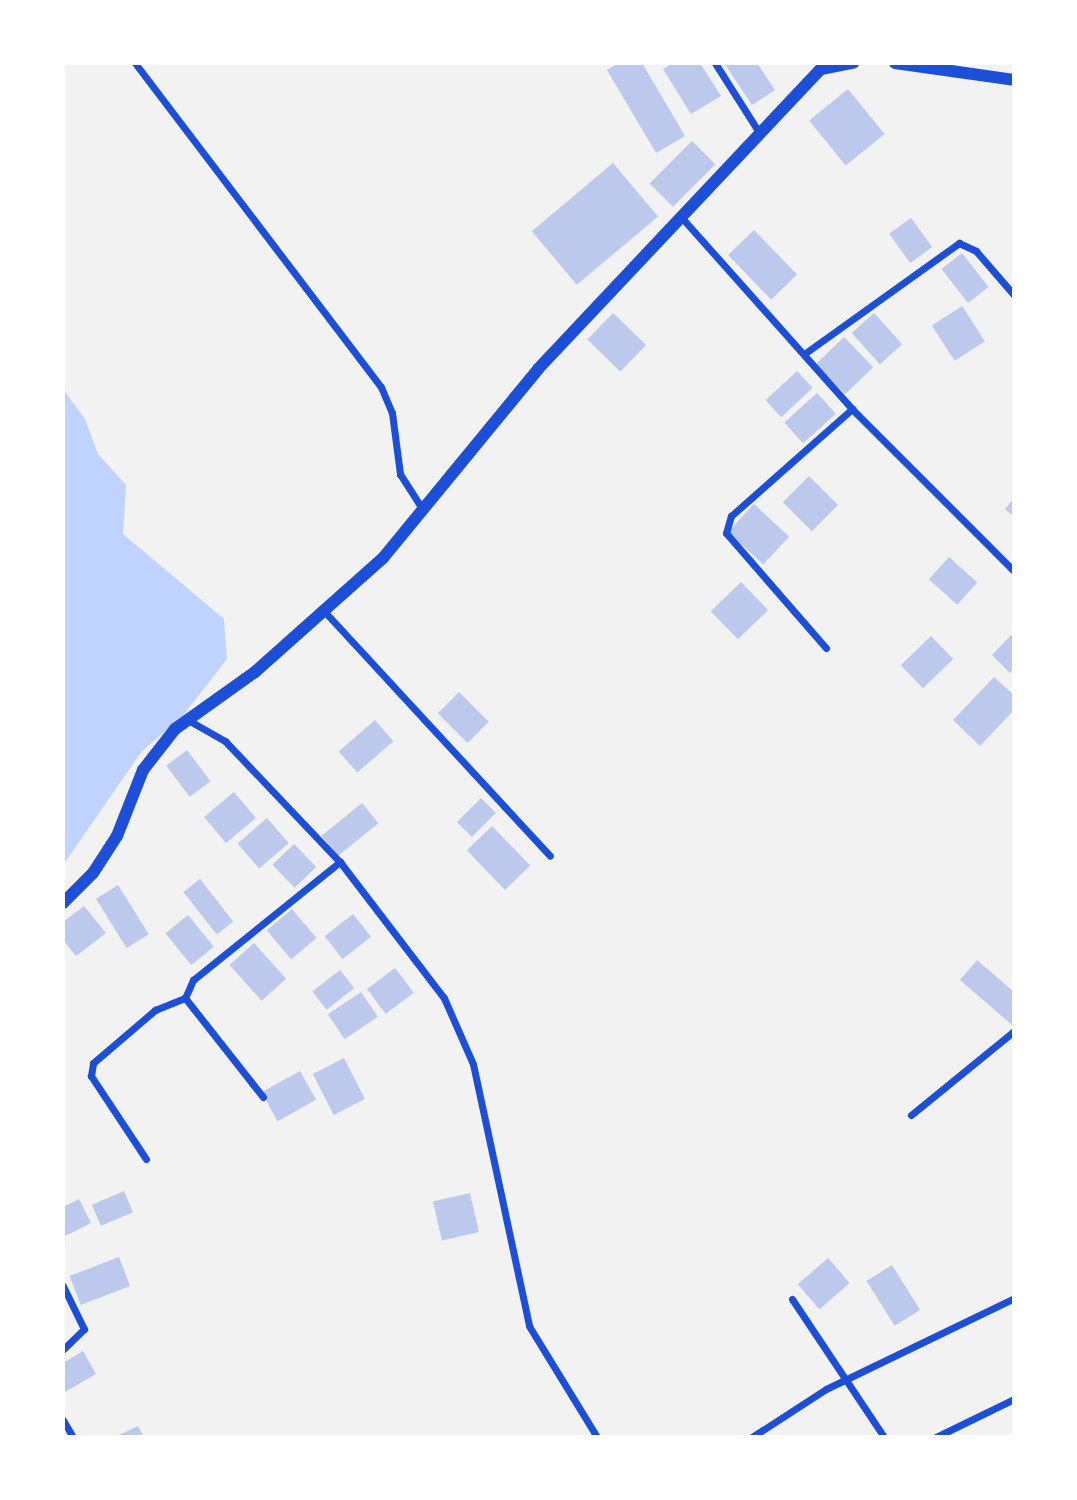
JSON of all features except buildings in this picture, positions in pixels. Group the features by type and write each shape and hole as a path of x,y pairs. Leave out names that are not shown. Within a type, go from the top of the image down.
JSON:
{"street":[{"path":"135,63 381,387 392,413 400,474 423,510"},
{"path":"716,63 760,134"},
{"path":"63,903 93,873 117,836 143,770 188,720 324,611 383,558 537,369 821,69 853,63"},
{"path":"895,63 1014,80"},
{"path":"682,218 852,408 1014,571"},
{"path":"804,354 959,243 976,251 1014,295"},
{"path":"826,648 726,533 732,516 852,408"},
{"path":"324,611 550,856"},
{"path":"188,720 225,741 340,862 444,998 473,1064 529,1326 597,1437"},
{"path":"146,1159 91,1076 93,1063 155,1010 185,999 192,980 340,862"},
{"path":"185,999 262,1097"},
{"path":"911,1115 1014,1031"},
{"path":"63,1286 84,1329 63,1349"},
{"path":"752,1437 846,1379 1014,1298"},
{"path":"792,1299 884,1437"},
{"path":"936,1437 1014,1399"},
{"path":"63,1420 73,1437"}],"water":[{"path":"63,389 85,419 98,454 126,485 123,534 224,619 227,659 181,718 142,751 63,865"}]}
